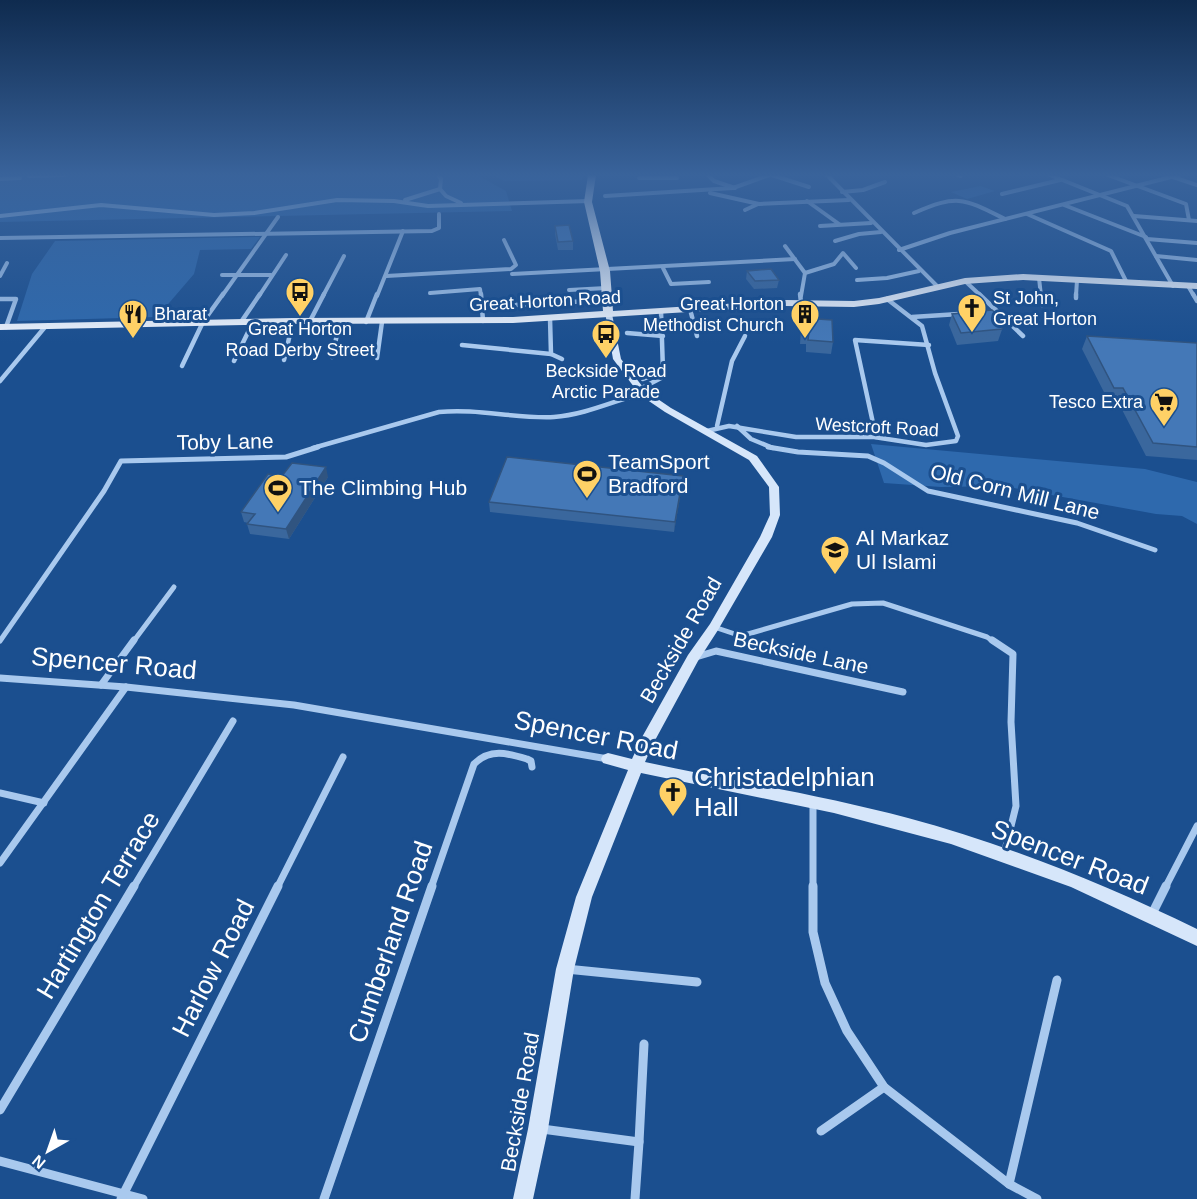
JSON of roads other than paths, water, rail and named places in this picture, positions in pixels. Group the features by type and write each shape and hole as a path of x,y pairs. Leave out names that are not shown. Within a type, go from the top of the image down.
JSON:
{"main road":[{"path":"596,231 605,271 607,307"},
{"name":"Great Horton Road","path":"3,327 203,322 483,321 550,318 607,307 661,312 801,302 854,304 887,299 965,280 1039,278 1193,286"}],"street":[{"path":"0,238 403,231 366,322"},
{"path":"899,250 958,231"},
{"path":"1066,231 1111,251 1127,283"},
{"path":"1129,231 1146,238 1197,243"},
{"path":"1142,231 1173,286"},
{"path":"182,366 203,322 269,232"},
{"path":"835,241 859,234 881,232 937,286"},
{"path":"386,276 503,270 516,265 504,240"},
{"path":"785,246 805,273 805,280 800,288 801,302"},
{"path":"805,273 834,264 843,253 856,268"},
{"path":"234,361 247,322 271,275 286,255"},
{"path":"310,321 344,256"},
{"path":"1156,256 1197,260"},
{"path":"512,274 663,268 795,259"},
{"path":"0,276 7,263"},
{"path":"663,268 671,284 709,282"},
{"path":"857,280 887,278 919,271"},
{"path":"222,275 271,275"},
{"path":"1039,278 1042,305"},
{"path":"965,280 1023,336"},
{"path":"1076,298 1077,280"},
{"path":"1193,286 1197,301"},
{"path":"569,290 606,288"},
{"path":"430,292 480,289 483,321"},
{"path":"0,299 16,299 3,327"},
{"name":"Westcroft Road","path":"712,429 737,426 795,437 876,437 930,444 956,441 958,436 934,373 929,345 922,327 887,299"},
{"path":"515,305 607,307"},
{"name":"Beckside Road","path":"523,1199 538,1129 565,969 584,897 646,743 693,658 714,627 766,537 775,515 774,487 753,458 712,429 642,387 617,359 607,307"},
{"path":"690,309 696,336"},
{"path":"642,387 661,378 663,371 661,312"},
{"path":"985,312 996,312"},
{"path":"912,317 964,314"},
{"path":"550,318 551,354"},
{"path":"284,360 293,321"},
{"path":"332,357 340,321"},
{"path":"377,358 382,322"},
{"path":"0,381 45,327"},
{"path":"627,333 663,336"},
{"path":"712,429 732,361 745,336"},
{"path":"876,437 855,340 929,345"},
{"path":"462,345 551,354 562,359"},
{"path":"0,371 8,371"},
{"path":"642,387 663,371"},
{"name":"Toby Lane","path":"0,641 104,491 121,461 286,457 361,433 439,412 568,415 642,387"},
{"name":"Old Corn Mill Lane","path":"737,426 751,440 772,450 840,451 867,456 887,463 919,487 928,490 1077,523 1155,550"},
{"path":"101,685 174,587"},
{"name":"Beckside Lane","path":"714,627 741,636 852,604 883,603 987,637 1013,654 1011,722 1016,806 1004,855"},
{"name":"Beckside Lane","path":"693,658 716,651 903,692"},
{"name":"Spencer Road","path":"0,678 126,687 294,705 608,759 638,767 813,801 869,814 1004,855 1152,914 1197,938"},
{"path":"0,863 126,687"},
{"name":"Hartington Terrace","path":"0,1110 232,721"},
{"name":"Cumberland Road","path":"324,1199 474,764 485,753 493,752 527,759 531,761 532,767"},
{"name":"Harlow Road","path":"122,1196 343,757"},
{"path":"0,793 44,803"},
{"path":"813,801 813,932 825,983 847,1031 884,1087 1008,1184 1037,1199"},
{"path":"1152,914 1197,826"},
{"path":"565,969 697,982"},
{"path":"1008,1184 1057,980"},
{"path":"635,1199 640,1074 644,1044"},
{"path":"821,1131 884,1087"},
{"path":"538,1129 639,1142"},
{"path":"0,1161 122,1196 143,1199"}],"place":[{"name":"Great Horton Road Derby Street","path":"300,318"},
{"name":"St John, Great Horton","path":"972,334"},
{"name":"Bharat","path":"133,340"},
{"name":"Great Horton Methodist Church","path":"805,340"},
{"name":"Beckside Road Arctic Parade","path":"606,360"},
{"name":"Tesco Extra","path":"1164,428"},
{"name":"TeamSport Bradford","path":"587,500"},
{"name":"The Climbing Hub","path":"278,514"},
{"name":"Al Markaz Ul Islami","path":"835,576"},
{"name":"Christadelphian Hall","path":"673,818"}]}
